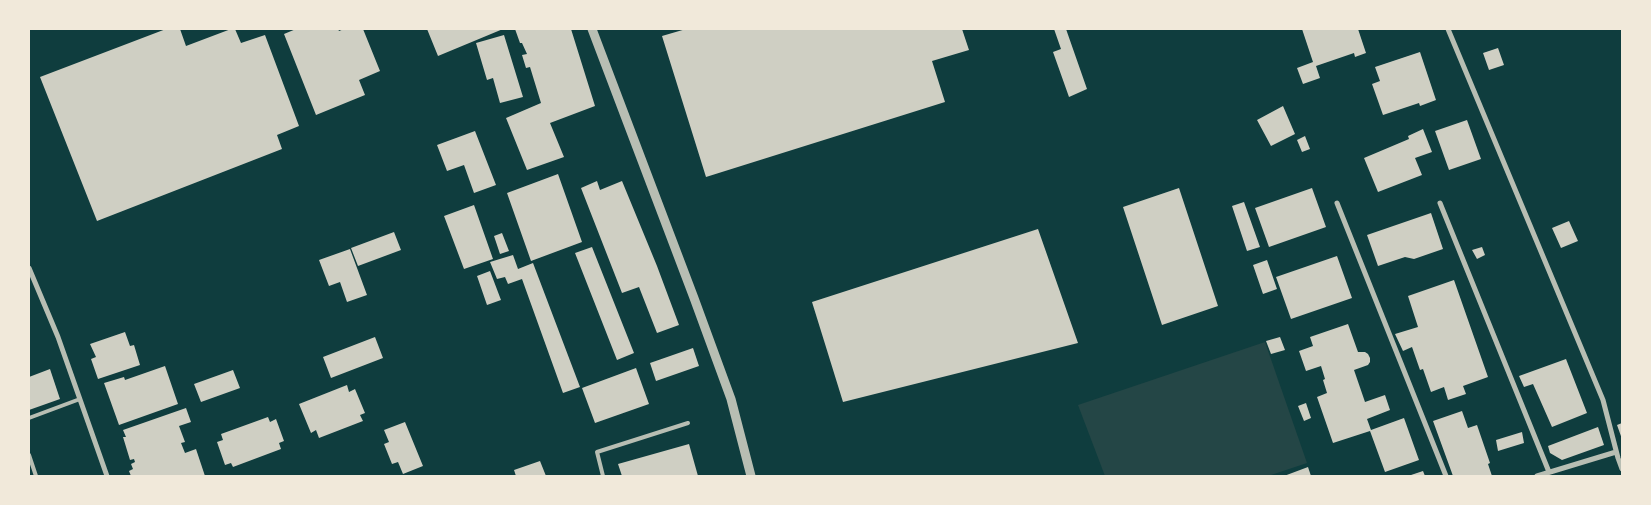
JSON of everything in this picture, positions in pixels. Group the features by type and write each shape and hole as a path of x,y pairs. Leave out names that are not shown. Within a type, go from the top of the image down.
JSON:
{"street":[{"path":"592,29 731,399 751,476"},
{"path":"1448,29 1603,400 1622,469"},
{"path":"1337,202 1446,476"},
{"path":"1440,202 1549,472"},
{"path":"29,268 58,337 107,476"},
{"path":"1537,476 1616,452"}],"lane":[{"path":"29,418 80,399"},
{"path":"603,476 597,452 688,423"},
{"path":"29,455 36,476"}],"shaded area":[{"path":"1265,342 1307,463 1268,476 1105,476 1078,405"}],"building":[{"path":"166,29 180,29 186,46 231,29 235,29 241,43 265,35 299,126 277,135 282,149 97,221 40,77"},
{"path":"296,29 338,29 339,31 344,29 363,29 380,71 359,80 365,95 316,115 284,34"},
{"path":"427,29 503,29 438,56"},
{"path":"515,29 571,29 595,106 550,123 564,157 527,170 506,118 541,103 530,67 526,68 522,55 527,54 522,43 520,43"},
{"path":"686,29 962,29 969,50 932,61 945,102 706,177 662,36"},
{"path":"1054,29 1066,29 1087,89 1069,97 1053,52 1061,49"},
{"path":"1302,29 1358,29 1366,53 1355,57 1354,53 1316,66 1320,78 1303,84 1297,68 1313,62"},
{"path":"504,35 523,97 500,103 493,78 487,80 476,43"},
{"path":"1498,48 1504,65 1489,70 1483,53"},
{"path":"1420,52 1436,100 1420,106 1419,103 1383,115 1372,84 1380,81 1375,67"},
{"path":"1283,106 1295,134 1271,146 1257,120"},
{"path":"1467,120 1481,159 1449,170 1435,131"},
{"path":"1423,129 1432,152 1415,158 1422,175 1378,192 1364,158 1409,139 1408,136"},
{"path":"475,131 496,185 474,193 464,165 447,171 437,145"},
{"path":"1305,136 1310,149 1302,152 1297,140"},
{"path":"558,174 582,242 531,261 507,193"},
{"path":"597,181 600,190 622,181 679,325 657,333 639,287 622,293 581,188"},
{"path":"1179,188 1218,306 1162,325 1123,207"},
{"path":"1312,188 1326,227 1269,247 1255,208"},
{"path":"1244,202 1260,247 1247,251 1232,206"},
{"path":"474,205 493,259 464,269 444,216"},
{"path":"1431,213 1443,249 1414,259 1405,257 1378,266 1367,235"},
{"path":"1569,221 1578,241 1561,248 1552,228"},
{"path":"1038,229 1078,343 843,402 812,302"},
{"path":"394,232 401,250 358,266 351,248"},
{"path":"502,233 509,251 500,254 494,236"},
{"path":"592,247 634,353 617,360 575,253"},
{"path":"1482,247 1485,255 1477,259 1472,250"},
{"path":"350,249 367,295 347,302 340,282 329,286 319,260"},
{"path":"513,255 518,269 533,263 580,387 563,393 522,279 508,284 505,277 497,279 490,262"},
{"path":"1337,256 1352,298 1291,319 1276,277"},
{"path":"1267,260 1277,289 1263,294 1253,265"},
{"path":"490,271 501,300 487,305 477,276"},
{"path":"1454,280 1488,377 1463,386 1466,394 1448,400 1444,387 1431,392 1423,369 1420,370 1412,347 1403,351 1395,334 1418,327 1408,296"},
{"path":"1348,324 1358,352 1365,352 1370,358 1368,365 1354,370 1365,402 1385,395 1390,410 1367,419 1371,430 1404,418 1419,460 1385,472 1370,431 1333,443 1317,397 1327,393 1321,366 1306,371 1299,351 1313,346 1310,337"},
{"path":"125,332 130,346 134,345 140,365 98,379 91,359 96,357 90,344"},
{"path":"375,337 383,358 331,378 323,357"},
{"path":"1280,337 1285,350 1271,354 1266,341"},
{"path":"693,348 699,366 656,381 650,363"},
{"path":"1566,359 1587,413 1552,427 1533,384 1524,387 1519,376"},
{"path":"165,366 178,404 119,425 104,383 124,377 125,380"},
{"path":"636,368 649,404 595,423 582,388"},
{"path":"50,369 60,399 29,410 29,377"},
{"path":"233,370 240,388 201,402 194,384"},
{"path":"347,385 349,392 355,389 365,413 360,415 363,421 319,438 316,430 311,433 299,404"},
{"path":"1306,403 1311,418 1304,421 1298,406"},
{"path":"186,408 191,422 179,426 185,442 181,443 185,453 196,449 205,476 131,476 129,471 133,469 131,464 135,462 134,459 130,460 123,437 126,437 123,430"},
{"path":"1462,411 1468,428 1477,425 1490,463 1488,464 1492,476 1453,476 1433,421"},
{"path":"268,417 270,422 276,419 284,441 279,443 281,449 233,467 231,463 225,465 217,442 223,440 221,434"},
{"path":"405,422 423,466 403,474 398,462 392,464 384,444 389,442 384,430"},
{"path":"1622,423 1622,439 1617,425"},
{"path":"1598,427 1604,445 1562,460 1550,453 1548,446"},
{"path":"1522,432 1524,443 1498,451 1496,440"},
{"path":"689,444 698,476 622,476 618,464"},
{"path":"540,461 546,476 516,476 514,470"},
{"path":"1308,467 1311,476 1284,476"},
{"path":"1423,471 1425,476 1408,476"}]}
